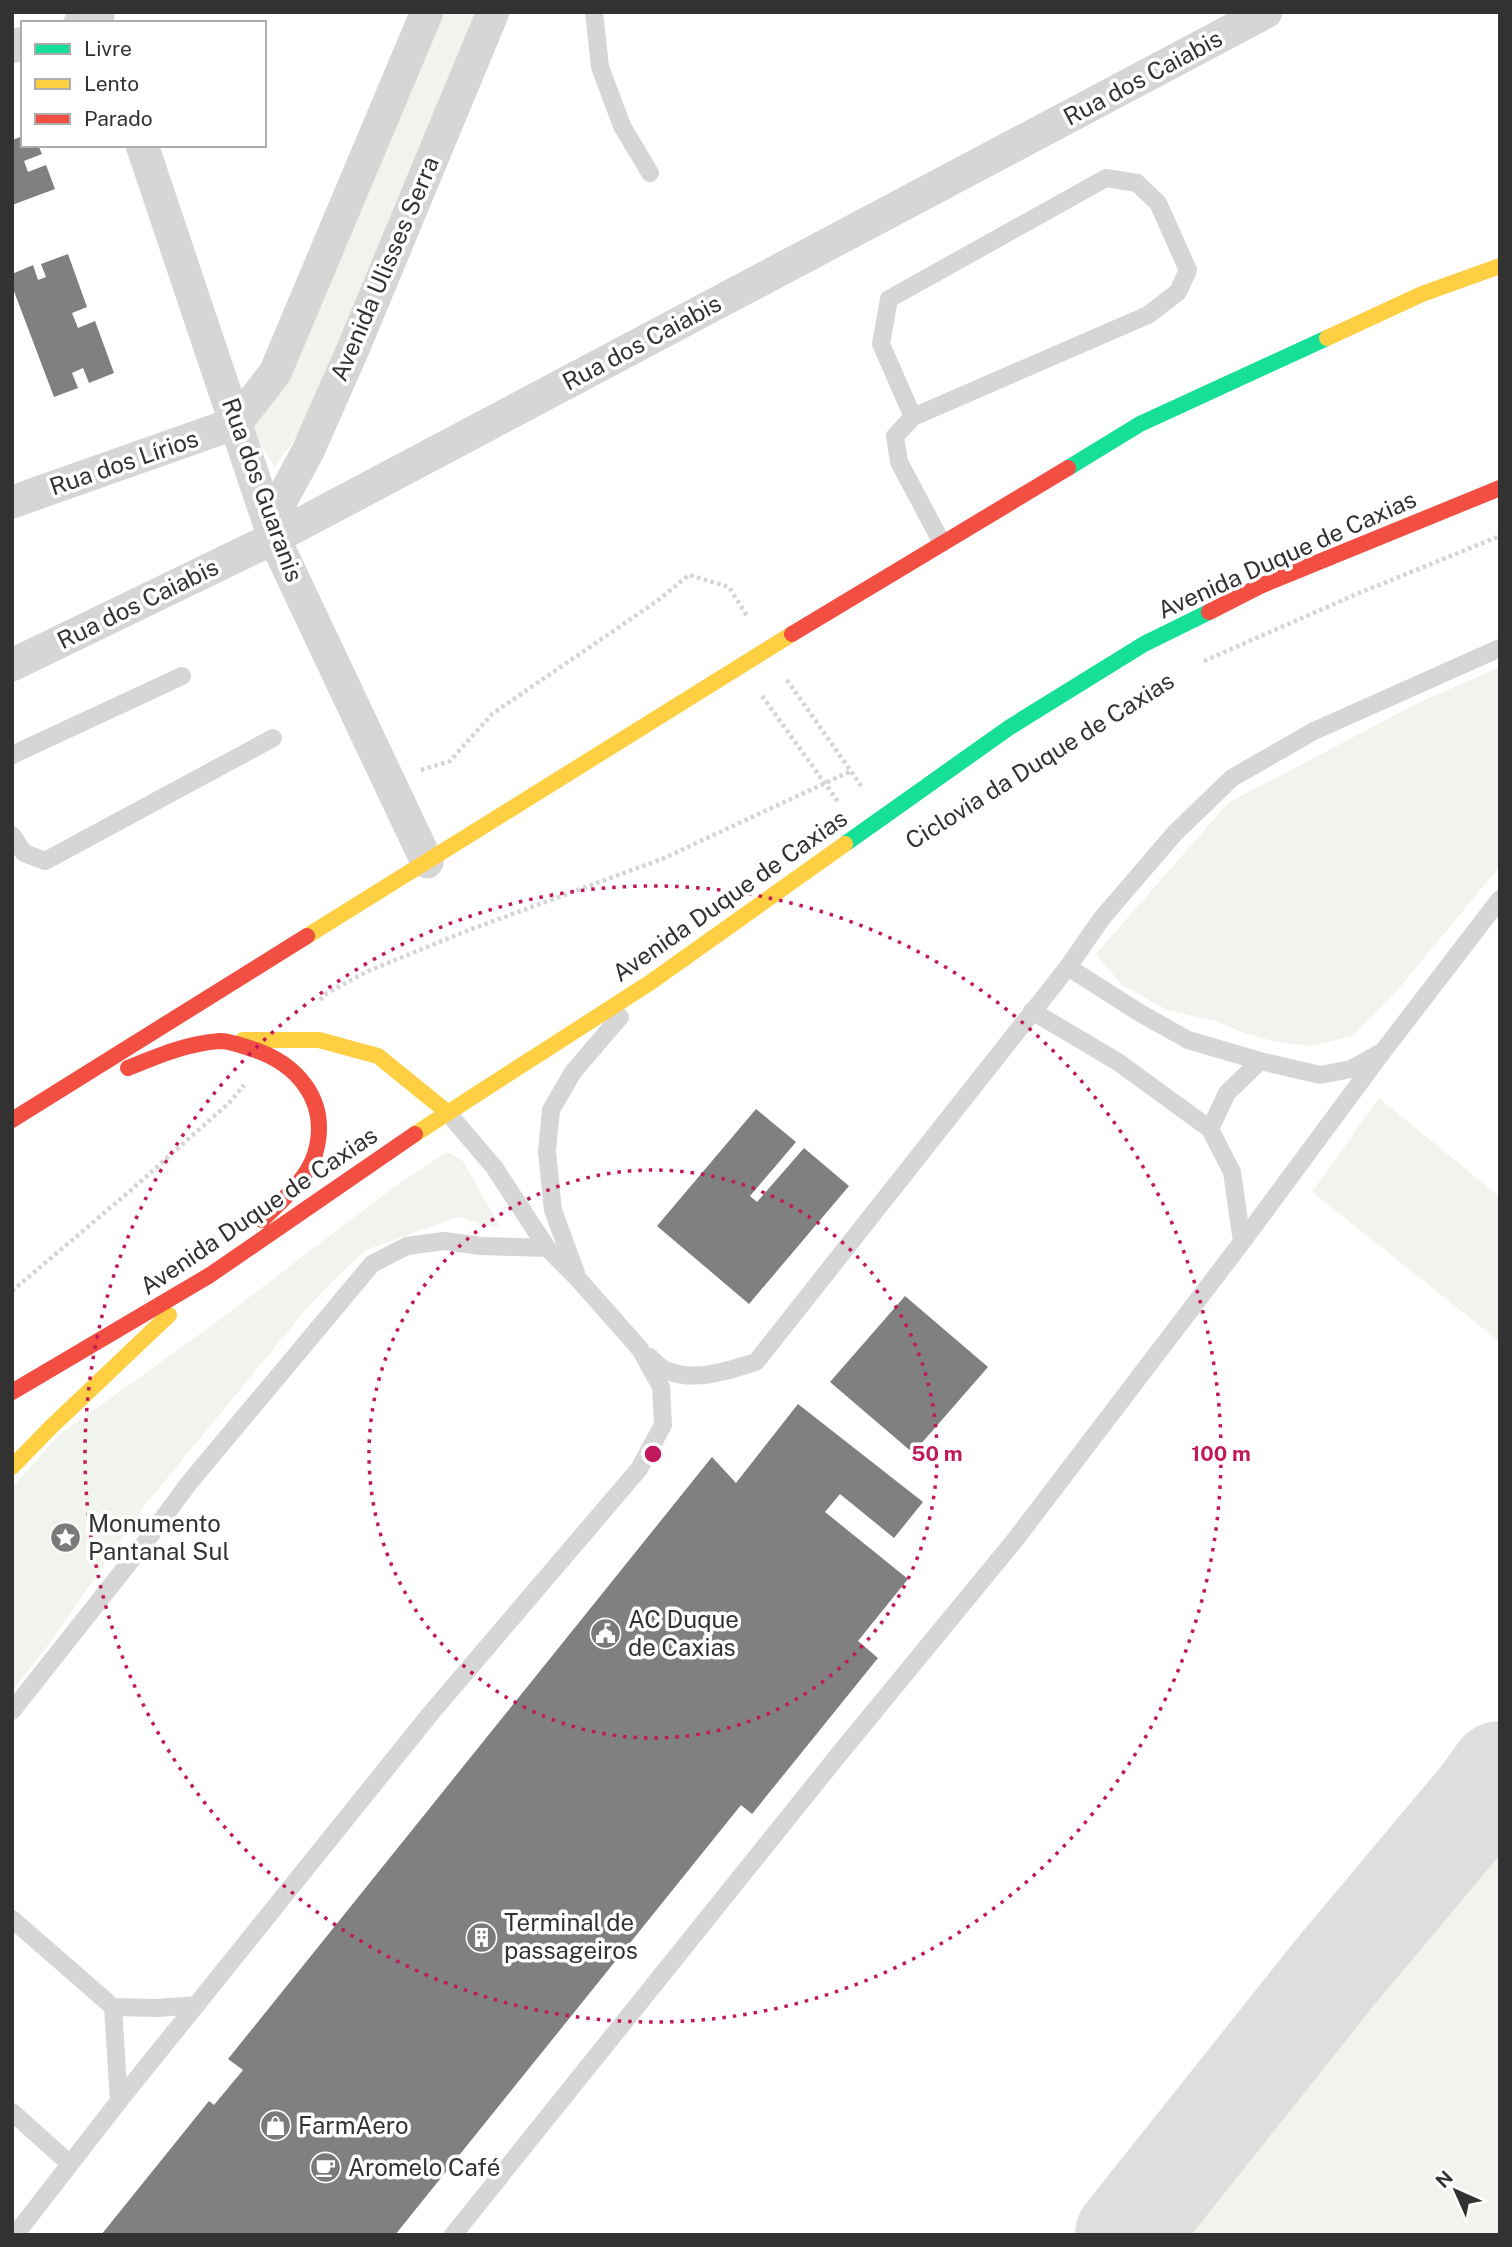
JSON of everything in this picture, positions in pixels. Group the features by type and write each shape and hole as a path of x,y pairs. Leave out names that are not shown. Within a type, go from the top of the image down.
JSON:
{"main road":[{"path":"12,1120 766,649 1140,424 1422,294 1500,266"},
{"name":"Avenida Duque de Caxias","path":"12,1392 210,1275 447,1112 651,982 1010,727 1143,644 1260,586 1500,488"},
{"path":"34,1107 161,1054 222,1040 319,1040 378,1056 447,1112"},
{"path":"12,1467 46,1429 123,1361 210,1275 299,1181 315,1154 318,1123 314,1096 296,1072 268,1054 222,1040"}],"street":[{"path":"236,423 275,373 427,12"},
{"name":"Avenida Ulisses Serra","path":"272,530 347,362 493,12"},
{"name":"Rua dos Caiabis","path":"12,665 1266,12"},
{"name":"Rua dos Guaranis","path":"143,147 272,530 427,862"},
{"name":"Rua dos Lírios","path":"12,502 236,423"}],"lane":[{"path":"594,12 600,67 622,126 650,173"},
{"path":"913,417 881,344 889,299 1105,178 1137,183 1158,203 1188,270 1178,292 1148,315 913,417 895,436 899,462 942,543"},
{"path":"447,1112 494,1167 547,1248 640,1349 666,1371 694,1377 755,1362 1068,967 1102,918 1175,833 1233,778 1314,731 1500,648"},
{"path":"12,755 182,676"},
{"path":"12,835 24,853 45,861 272,738"},
{"path":"453,2235 839,1753 1015,1540 1500,899"},
{"path":"1068,967 1188,1040 1260,1061 1320,1075 1351,1069 1384,1050"},
{"path":"579,1280 554,1210 547,1151 551,1110 573,1072 651,982"},
{"path":"1032,1011 1118,1062 1210,1129 1232,1172 1242,1242"},
{"path":"1210,1129 1227,1093 1260,1061"},
{"path":"12,1711 189,1483 372,1264 407,1246 444,1241 481,1246 547,1248"},
{"path":"15,2235 119,2101 431,1713 639,1469 663,1425 661,1387 640,1349"},
{"path":"12,1908 19,1924 113,2007 197,2005"},
{"path":"113,2007 119,2101"},
{"path":"12,2112 70,2164"}],"path":[{"name":"Ciclovia da Duque de Caxias","path":"1197,664 1359,593 1500,536"},
{"name":"Ciclovia da Duque de Caxias","path":"388,780 450,761 492,714 657,601 689,575 729,587 766,649 882,816"},
{"path":"740,666 859,832"},
{"path":"281,1040 327,993 368,971 469,930 662,859 851,771"},
{"path":"12,1291 230,1102 268,1054"}],"shaded area":[{"path":"435,12 475,12 341,342 298,435 274,467 251,428"},
{"path":"1500,667 1500,866 1400,987 1353,1036 1311,1046 1277,1042 1215,1021 1167,1010 1122,985 1096,954 1228,803 1420,702"},
{"path":"1379,1098 1500,1197 1500,1342 1312,1192"},
{"path":"447,1152 463,1161 501,1229 458,1217 366,1250 339,1275 308,1307 145,1505 52,1640 12,1691 12,1489 16,1483 59,1435 211,1326 397,1185"},
{"path":"1500,1850 1500,2235 1189,2235"}],"building":[{"path":"21,137 21,147 39,147 42,154 24,161 28,172 46,165 55,189 12,205 12,140"},
{"path":"68,254 87,307 72,313 78,328 95,321 114,373 89,383 83,368 72,373 78,388 54,397 12,286 12,274 33,265 38,280 46,277 41,264"},
{"path":"756,1109 796,1142 750,1196 757,1202 804,1148 849,1186 749,1304 657,1226"},
{"path":"905,1296 988,1367 913,1453 830,1382"},
{"name":"Terminal de passageiros","path":"798,1404 923,1502 894,1538 840,1494 825,1512 908,1579 858,1641 878,1658 752,1814 741,1805 395,2235 101,2235 209,2101 214,2105 243,2070 228,2059 712,1457 736,1483"}],"taxiway":[{"path":"1126,2235 1337,1970 1500,1772"}],"traffic: fast":[{"path":"1068,468 1140,424 1327,338"},
{"path":"845,844 1010,727 1144,644 1209,612"}],"traffic: slow":[{"path":"1327,338 1422,294 1500,266"},
{"path":"307,936 792,634"},
{"path":"415,1134 651,982 845,844"},
{"path":"243,1040 319,1040 378,1056 447,1112"},
{"path":"12,1467 169,1315"}],"traffic: jam":[{"path":"792,634 1068,468"},
{"path":"1209,612 1260,586 1500,488"},
{"path":"12,1120 307,936"},
{"path":"128,1068 184,1047 223,1041 264,1053 294,1073 313,1100 318,1116 319,1134 315,1154 300,1181 262,1220"},
{"path":"12,1392 210,1275 415,1134"}],"place":[{"name":"Monumento Pantanal Sul","path":"65,1538"},
{"name":"AC Duque de Caxias","path":"605,1634"},
{"name":"Terminal de passageiros","path":"481,1937"},
{"name":"FarmAero","path":"275,2126"},
{"name":"Aromelo Café","path":"325,2168"}]}
